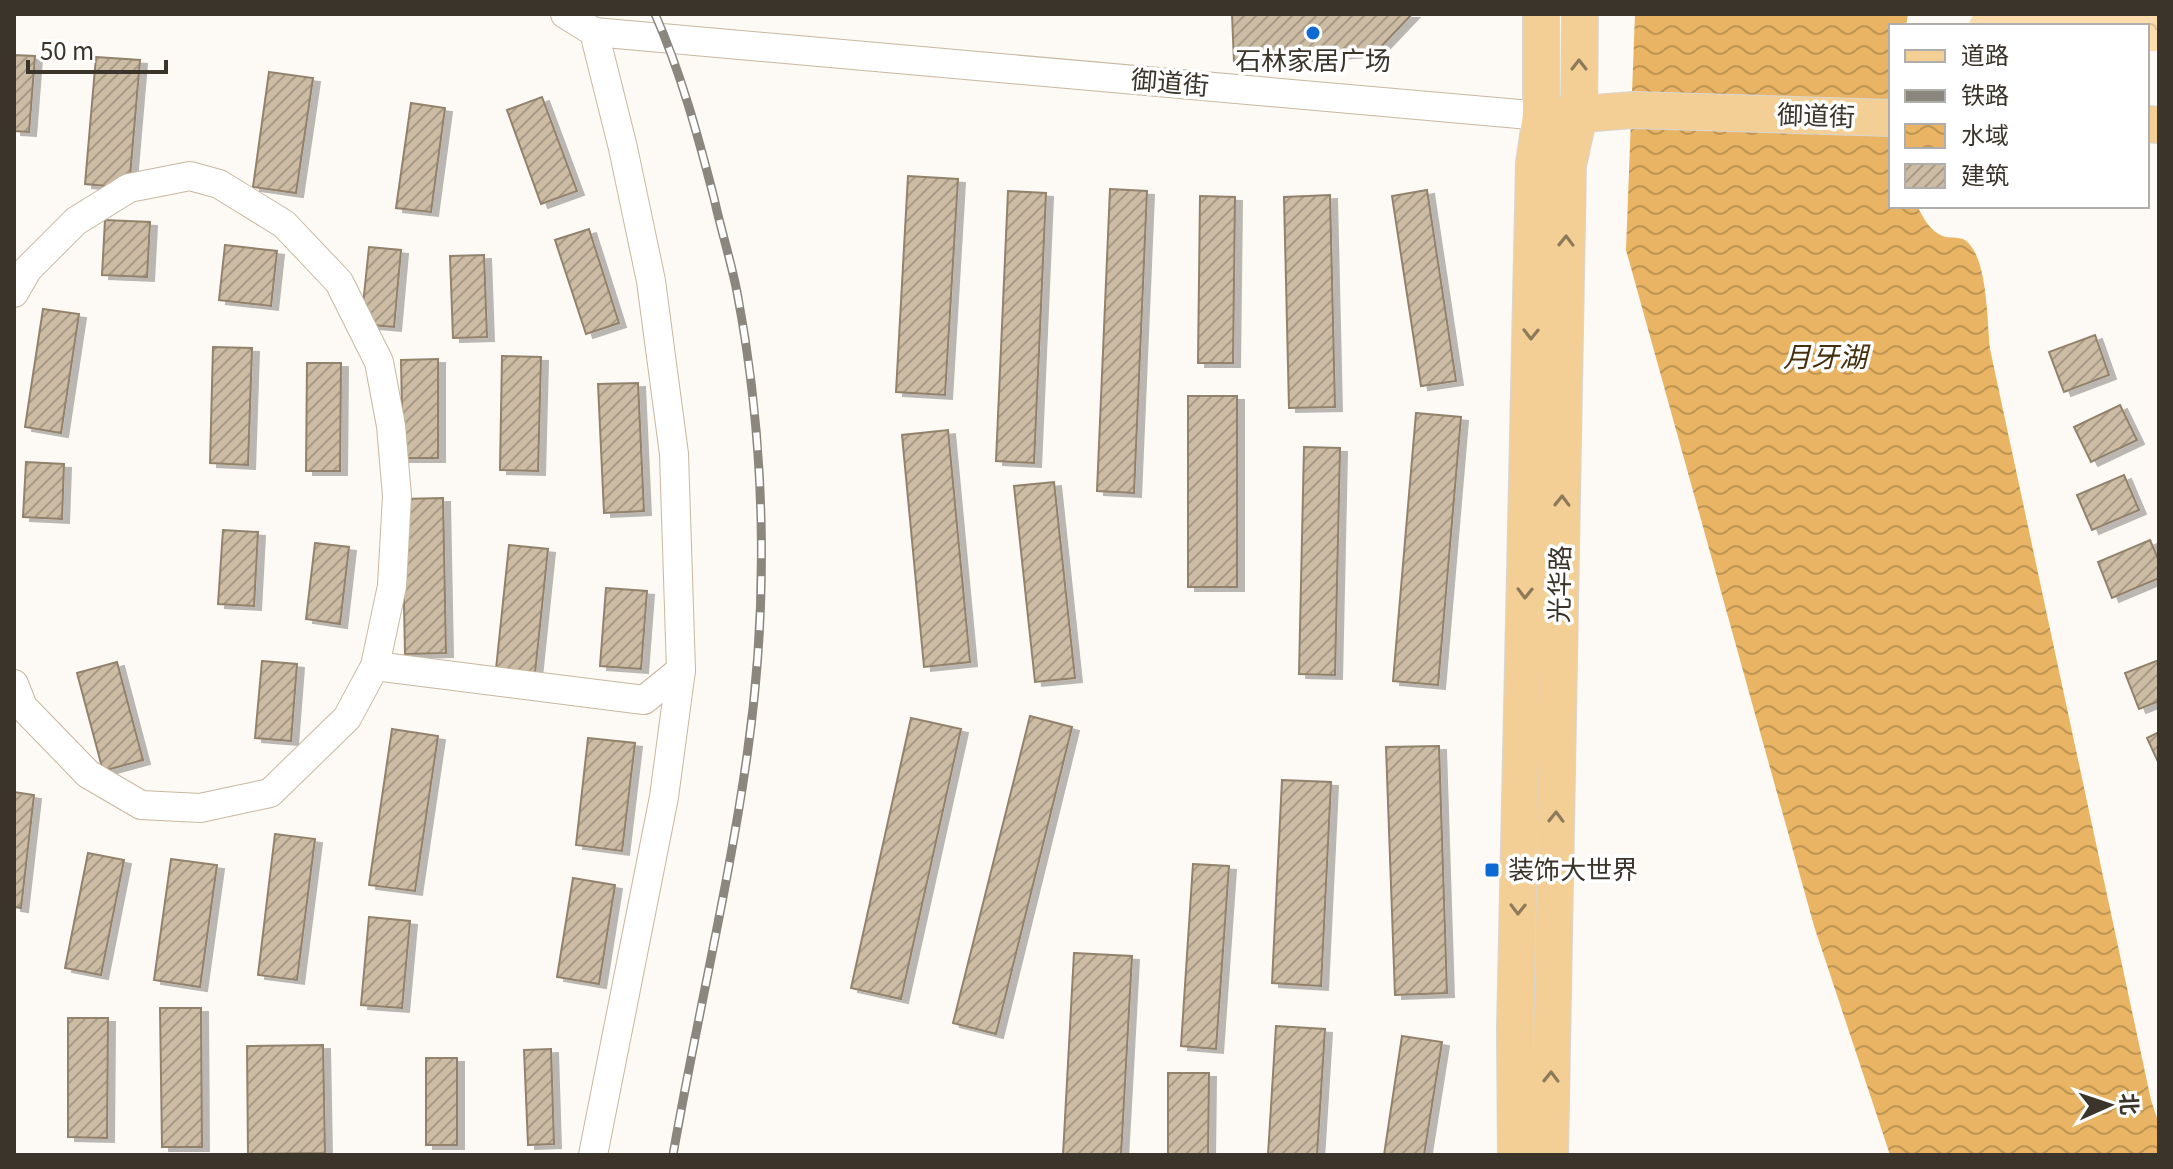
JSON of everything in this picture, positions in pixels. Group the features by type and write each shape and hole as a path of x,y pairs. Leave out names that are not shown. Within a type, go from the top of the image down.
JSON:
{"main road":[{"name":"光华路","path":"1516,1155 1515,1029 1534,163 1541,116 1541,14"},
{"name":"光华路","path":"1550,1155 1568,165 1579,115 1580,14"},
{"path":"1541,116 1633,110 1889,118"}],"street":[{"path":"565,14 594,32 623,148 653,297 674,454 681,670 664,797 593,1155"},
{"name":"御道街","path":"594,32 1541,116"},
{"path":"14,293 28,269 76,221 129,188 190,176 219,184 284,224 339,282 379,362 391,426 397,496 392,586 375,666 347,718 270,793 200,808 141,805 88,774 23,707 14,684"},
{"path":"375,666 644,700 681,670"}],"green space":[{"path":"1974,14 2159,14 2159,51 2149,51 2149,24 1968,24"}],"water":[{"name":"月牙湖","path":"1635,14 1908,14 1906,24 1889,24 1889,208 1918,208 1932,229 1946,237 1965,240 1973,248 1982,274 1990,349 2151,1100 2159,1124 2159,1155 1890,1155 1814,926 1626,250"}],"building":[{"name":"石林家居广场","path":"1232,14 1412,14 1376,52 1234,62"},
{"path":"14,55 35,56 29,132 14,131"},
{"path":"96,57 140,60 129,188 85,184"},
{"path":"269,72 313,78 296,193 253,187"},
{"path":"542,97 577,191 541,204 507,110"},
{"path":"411,103 445,108 431,212 396,208"},
{"path":"908,176 958,179 945,395 896,392"},
{"path":"1110,189 1147,191 1134,493 1097,491"},
{"path":"1427,190 1456,381 1421,386 1392,196"},
{"path":"1008,191 1046,193 1034,463 996,461"},
{"path":"1330,195 1335,407 1289,408 1284,197"},
{"path":"1200,196 1235,197 1233,363 1198,363"},
{"path":"105,220 150,222 147,277 102,275"},
{"path":"589,229 619,323 586,334 555,240"},
{"path":"225,245 277,251 271,306 219,300"},
{"path":"369,247 401,250 394,327 361,324"},
{"path":"484,255 487,337 453,338 450,256"},
{"path":"43,309 79,314 61,433 25,427"},
{"path":"2095,335 2109,375 2064,392 2049,352"},
{"path":"213,347 252,348 248,465 210,463"},
{"path":"502,356 541,357 538,471 500,470"},
{"path":"438,359 438,458 403,458 401,360"},
{"path":"307,363 341,363 340,471 306,471"},
{"path":"638,383 644,511 604,513 598,384"},
{"path":"1188,396 1237,396 1237,587 1188,587"},
{"path":"2120,405 2137,440 2091,462 2074,427"},
{"path":"1416,413 1461,417 1438,685 1393,681"},
{"path":"948,430 970,662 924,667 902,435"},
{"path":"1304,447 1340,448 1335,675 1299,674"},
{"path":"26,462 64,464 62,519 23,517"},
{"path":"2124,475 2139,510 2092,530 2077,495"},
{"path":"1054,482 1075,678 1035,682 1014,486"},
{"path":"443,498 446,653 405,654 402,499"},
{"path":"223,530 258,532 254,606 218,604"},
{"path":"2150,540 2159,561 2159,578 2112,598 2098,562"},
{"path":"315,543 349,547 340,624 306,619"},
{"path":"509,545 548,549 535,673 496,669"},
{"path":"606,588 647,591 641,669 600,666"},
{"path":"2159,660 2159,701 2139,709 2125,673"},
{"path":"262,661 297,664 291,741 255,738"},
{"path":"117,662 143,760 103,771 77,673"},
{"path":"1030,716 1072,727 996,1034 953,1023"},
{"path":"911,718 961,729 901,999 851,988"},
{"path":"392,729 438,736 415,891 369,885"},
{"path":"2159,732 2159,764 2147,738"},
{"path":"588,738 635,743 622,851 576,845"},
{"path":"1439,746 1447,993 1395,995 1386,747"},
{"path":"1282,780 1331,782 1321,986 1272,983"},
{"path":"14,792 34,795 21,908 14,907"},
{"path":"275,834 315,839 297,980 258,975"},
{"path":"88,853 124,860 101,975 65,968"},
{"path":"171,859 217,865 200,987 154,980"},
{"path":"1193,864 1229,866 1216,1049 1181,1046"},
{"path":"573,878 615,885 599,984 557,977"},
{"path":"369,917 410,921 402,1008 361,1005"},
{"path":"1074,953 1132,956 1121,1155 1063,1155"},
{"path":"160,1008 201,1008 202,1147 162,1147"},
{"path":"68,1018 108,1018 107,1138 68,1137"},
{"path":"1276,1026 1325,1029 1317,1155 1268,1155"},
{"path":"1402,1036 1442,1042 1424,1155 1384,1155"},
{"path":"323,1045 325,1153 248,1154 247,1046"},
{"path":"551,1049 554,1144 528,1145 524,1050"},
{"path":"426,1058 457,1058 457,1145 426,1145"},
{"path":"1168,1073 1209,1073 1208,1155 1168,1155"}],"railway":[{"path":"655,14 695,128 737,292 754,407 761,524 759,641 747,756 731,856 673,1155"}],"place":[{"name":"石林家居广场","path":"1313,33"},
{"name":"装饰大世界","path":"1492,870"}]}
